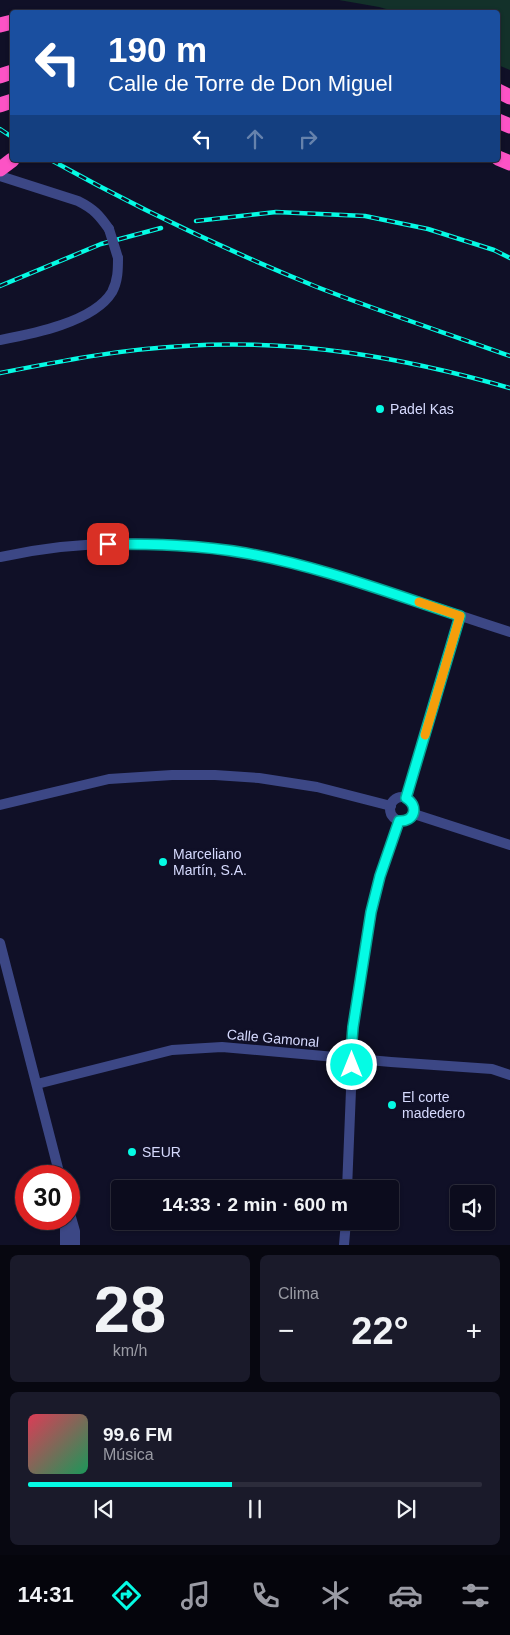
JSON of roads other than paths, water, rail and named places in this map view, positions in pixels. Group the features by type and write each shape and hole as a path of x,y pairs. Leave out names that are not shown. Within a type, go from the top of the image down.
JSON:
{"street":[{"path":"0,176 63,196 90,207 99,215 109,229 118,258 115,286 102,303 65,324 0,340"},
{"path":"0,557 47,549 108,544 173,545 227,551 312,568 510,632"},
{"path":"406,798 460,616"},
{"path":"0,805 109,779 172,775 215,775 259,778 317,787 390,806"},
{"path":"406,798 412,802 414,814 405,822 399,821 390,812 390,806 394,800 406,798"},
{"path":"414,814 510,845"},
{"path":"347,1180 353,1027 371,912 380,876 399,821"},
{"path":"0,943 57,1165"},
{"name":"Calle Gamonal","path":"37,1084 172,1050 222,1047 492,1069 510,1075"},
{"path":"65,1230 65,1245"},
{"path":"75,1230 75,1245"},
{"path":"344,1245 345,1230"}],"railway":[{"path":"0,129 10,136"},
{"path":"55,162 149,212 283,273 365,305 510,356"},
{"path":"196,221 276,212 365,216 428,229 494,250 510,258"},
{"path":"0,286 101,244 161,228"},
{"path":"0,373 138,350 184,346 267,345 308,348 389,359 429,367 510,388"}],"place":[{"name":"Padel Kas","path":"380,409"},
{"name":"Marceliano Martín, S.A.","path":"163,862"},
{"name":"El corte madedero","path":"392,1105"},
{"name":"SEUR","path":"132,1152"}]}
